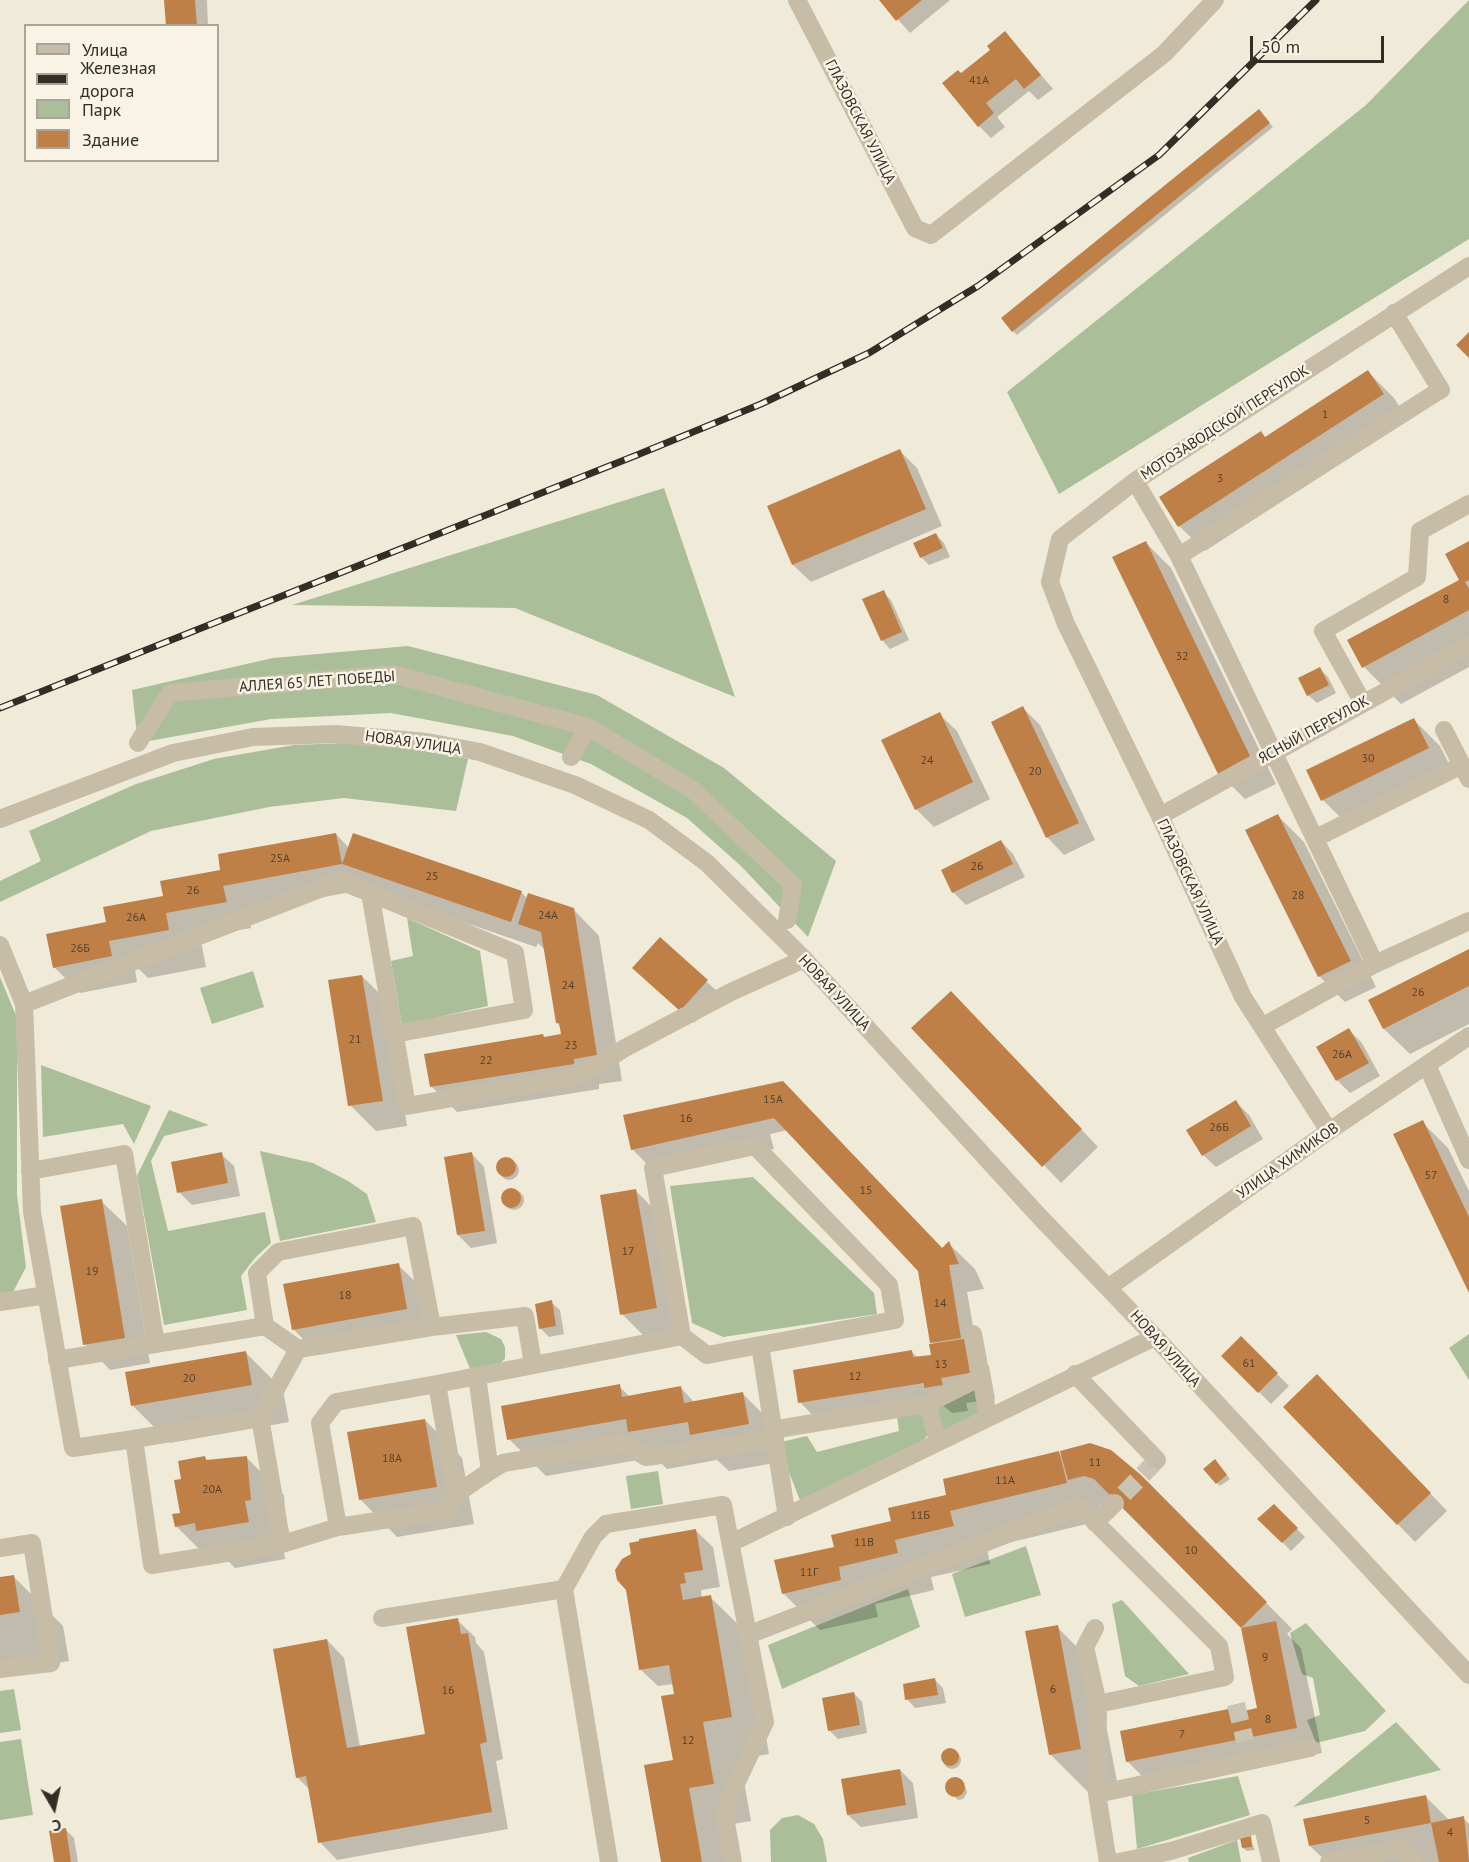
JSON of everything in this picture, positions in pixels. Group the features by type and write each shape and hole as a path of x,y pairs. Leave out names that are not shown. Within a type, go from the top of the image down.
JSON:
{"street":[{"name":"ГЛАЗОВСКАЯ УЛИЦА","path":"797,0 915,228 931,235 1164,54 1215,0"},
{"name":"МОТОЗАВОДСКОЙ ПЕРЕУЛОК","path":"1066,624 1050,582 1060,540 1135,481 1469,266"},
{"path":"1179,556 1441,390 1394,313"},
{"path":"1135,481 1179,556 1376,964"},
{"path":"1363,704 1323,631 1417,577 1420,531 1469,504"},
{"name":"ГЛАЗОВСКАЯ УЛИЦА","path":"1066,624 1160,816 1243,997 1329,1131"},
{"name":"ЯСНЫЙ ПЕРЕУЛОК","path":"1160,816 1469,645"},
{"name":"АЛЛЕЯ 65 ЛЕТ ПОБЕДЫ","path":"138,743 170,693 393,674 588,727 693,789 793,885 788,921"},
{"path":"571,757 588,727"},
{"path":"1316,838 1466,772 1444,730"},
{"name":"НОВАЯ УЛИЦА","path":"0,819 157,759 244,738 336,734 427,742 480,752 525,766 593,792 649,820 707,863 804,959 1038,1215 1155,1336 1208,1396 1469,1675"},
{"path":"24,1004 340,881 515,952 524,1010 394,1034"},
{"path":"370,893 407,1106 579,1076 625,1048 731,992 804,959"},
{"path":"1263,1026 1376,964 1469,921"},
{"path":"0,945 24,1004 32,1212 73,1448 260,1418"},
{"name":"УЛИЦА ХИМИКОВ","path":"1109,1287 1329,1131 1469,1036"},
{"path":"1426,1065 1469,1160"},
{"path":"755,1146 889,1285 895,1320 760,1345 707,1355 682,1336 653,1168 755,1146"},
{"path":"30,1170 124,1154 156,1344"},
{"path":"265,1326 257,1273 278,1252 413,1226 432,1327"},
{"path":"0,1302 46,1295"},
{"path":"57,1360 265,1326 298,1349 432,1327 525,1316 533,1364"},
{"path":"974,1334 988,1417"},
{"path":"338,1527 320,1423 336,1402 477,1377 682,1336"},
{"path":"731,1543 1155,1336"},
{"path":"760,1345 787,1517"},
{"path":"282,1544 260,1418 298,1349"},
{"path":"1075,1374 1157,1460"},
{"path":"477,1377 490,1471"},
{"path":"134,1439 152,1565 282,1544 338,1527 449,1510 456,1494 503,1463 623,1443 646,1457 773,1435 927,1404 981,1377"},
{"path":"437,1384 456,1494"},
{"path":"927,1404 938,1441"},
{"path":"1095,1523 1115,1503"},
{"path":"609,1862 564,1589 592,1537 606,1524 723,1505 765,1722 728,1801 725,1817 733,1862"},
{"path":"748,1635 1079,1506 1219,1646 1225,1677 1098,1704"},
{"path":"0,1548 32,1544 51,1663 0,1669"},
{"path":"382,1618 564,1589"},
{"path":"1095,1628 1085,1647 1098,1704 1097,1794 1108,1862"},
{"path":"1097,1794 1310,1748"},
{"path":"1119,1862 1171,1851 1262,1823 1271,1862"},
{"path":"1329,1862 1401,1848 1413,1862"}],"green space":[{"path":"1469,0 1469,239 1059,494 1007,392 1366,105"},
{"path":"664,488 735,697 515,608 292,605"},
{"path":"408,646 597,695 724,768 836,861 808,937 741,866 687,818 591,764 513,736 391,713 271,719 138,743 132,690 273,658"},
{"path":"374,742 468,759 456,811 344,798 269,807 151,831 0,902 0,881 41,861 29,831 136,784 214,759 294,745"},
{"path":"407,918 480,951 488,1006 402,1025 391,961 413,956"},
{"path":"253,971 264,1007 212,1024 200,988"},
{"path":"0,977 17,1018 17,1195 26,1267 12,1294 0,1296"},
{"path":"41,1065 151,1106 134,1144 123,1124 43,1137"},
{"path":"169,1110 209,1125 164,1136 151,1161 168,1231 265,1212 271,1243 241,1276 247,1310 164,1325 137,1176"},
{"path":"260,1151 313,1163 348,1181 367,1194 376,1222 280,1241"},
{"path":"753,1177 874,1293 877,1314 723,1337 692,1323 670,1186"},
{"path":"486,1332 501,1339 505,1347 505,1359 500,1363 471,1371 456,1335"},
{"path":"1469,1334 1469,1380 1449,1348"},
{"path":"975,1384 983,1411 940,1432 932,1408"},
{"path":"923,1411 930,1431 924,1440 800,1500 782,1455 781,1442 807,1436 817,1452 899,1431 897,1416"},
{"path":"658,1471 663,1504 631,1509 626,1476"},
{"path":"1026,1546 1041,1595 965,1617 952,1574"},
{"path":"908,1589 920,1627 782,1689 768,1645"},
{"path":"1122,1600 1189,1674 1139,1686 1125,1676 1112,1604"},
{"path":"1306,1623 1386,1711 1365,1731 1316,1743 1307,1720 1320,1715 1313,1678 1302,1674 1290,1633"},
{"path":"14,1689 21,1730 0,1733 0,1691"},
{"path":"1396,1722 1441,1770 1293,1807"},
{"path":"21,1739 33,1815 0,1820 0,1742"},
{"path":"1238,1776 1250,1815 1137,1849 1132,1795"},
{"path":"798,1815 814,1824 823,1839 827,1862 771,1862 770,1830 782,1818"},
{"path":"1237,1840 1241,1862 1189,1862 1188,1858"}],"building":[{"path":"164,0 195,0 197,24 166,24"},
{"path":"879,0 922,0 896,21"},
{"path":"1005,31 1041,75 1024,89 1016,79 986,103 994,113 978,127 942,83 958,70 961,73 990,50 987,46"},
{"path":"1259,109 1270,123 1012,332 1001,318"},
{"path":"1469,332 1469,358 1456,345"},
{"path":"1368,370 1384,394 1178,527 1159,497 1261,431 1265,437"},
{"path":"900,449 926,509 792,565 767,506"},
{"path":"936,533 943,548 920,558 913,543"},
{"path":"1146,541 1251,758 1218,774 1112,557"},
{"path":"1469,541 1469,580 1465,582 1469,589 1469,610 1362,668 1347,640 1459,580 1445,554"},
{"path":"884,590 902,632 881,641 862,599"},
{"path":"1320,667 1329,685 1307,696 1298,678"},
{"path":"1023,706 1079,823 1046,838 991,722"},
{"path":"940,712 973,782 915,810 881,740"},
{"path":"1414,718 1429,748 1321,801 1306,770"},
{"path":"1278,814 1351,961 1318,977 1245,830"},
{"path":"336,833 342,864 223,886 227,902 166,913 169,930 109,941 112,956 53,968 46,934 106,922 103,907 163,896 160,881 220,870 218,854"},
{"path":"353,833 522,891 511,922 342,864"},
{"path":"1001,840 1013,864 952,893 941,870"},
{"path":"528,893 574,908 597,1055 574,1059 574,1064 430,1087 424,1054 543,1034 544,1037 561,1034 559,1023 556,1023 541,932 518,924"},
{"path":"660,937 708,980 680,1011 632,968"},
{"path":"1469,949 1469,986 1383,1029 1368,1000"},
{"path":"362,975 383,1101 348,1106 328,980"},
{"path":"951,991 1082,1129 1042,1167 911,1028"},
{"path":"1349,1028 1369,1063 1336,1081 1316,1047"},
{"path":"783,1081 942,1248 949,1241 959,1264 949,1265 961,1338 930,1343 918,1271 774,1118 631,1150 623,1115"},
{"path":"1236,1100 1251,1126 1202,1156 1186,1130"},
{"path":"1423,1120 1469,1217 1469,1293 1393,1134"},
{"path":"222,1152 228,1183 177,1193 171,1162"},
{"path":"472,1152 485,1231 457,1235 444,1157"},
{"path":"506,1157 513,1160 516,1167 513,1174 506,1177 499,1174 496,1167 499,1160"},
{"path":"511,1188 518,1191 521,1198 518,1205 511,1208 504,1205 501,1198 504,1191"},
{"path":"636,1189 657,1308 620,1315 600,1195"},
{"path":"102,1199 125,1338 83,1345 60,1206"},
{"path":"399,1263 407,1309 292,1330 283,1284"},
{"path":"552,1300 556,1326 539,1329 535,1304"},
{"path":"1241,1336 1278,1373 1258,1393 1221,1356"},
{"path":"964,1339 970,1373 941,1378 943,1385 924,1388 924,1383 798,1403 793,1370 912,1350 913,1357 931,1355 929,1344"},
{"path":"246,1351 252,1385 131,1406 125,1372"},
{"path":"1317,1374 1431,1493 1397,1525 1283,1407"},
{"path":"620,1384 622,1397 681,1386 684,1403 743,1392 749,1424 690,1435 688,1422 628,1432 626,1419 507,1440 501,1406"},
{"path":"425,1419 437,1487 359,1500 347,1432"},
{"path":"1090,1443 1111,1450 1141,1475 1267,1602 1241,1628 1094,1479 1084,1476 1068,1480 1060,1451"},
{"path":"1059,1451 1067,1483 950,1511 954,1526 895,1540 898,1553 839,1567 841,1580 782,1594 774,1560 834,1547 831,1535 891,1521 888,1508 946,1495 943,1479"},
{"path":"205,1456 206,1460 247,1456 251,1500 245,1501 249,1522 196,1531 195,1523 175,1527 172,1514 180,1513 174,1480 181,1479 178,1461"},
{"path":"1215,1459 1227,1475 1216,1484 1203,1469"},
{"path":"1274,1504 1298,1528 1282,1543 1257,1519"},
{"path":"696,1529 703,1570 684,1573 686,1583 680,1584 683,1600 711,1595 732,1717 703,1722 714,1784 689,1788 702,1862 661,1862 644,1765 673,1760 661,1696 674,1694 669,1665 639,1670 626,1590 617,1580 615,1570 622,1559 631,1554 629,1543 639,1541 639,1539"},
{"path":"14,1575 20,1612 0,1615 0,1577"},
{"path":"458,1618 461,1634 468,1633 487,1742 480,1744 492,1812 318,1843 306,1776 296,1778 273,1649 327,1639 347,1748 425,1734 406,1627"},
{"path":"1276,1621 1297,1728 1126,1762 1120,1731 1238,1707 1239,1712 1257,1708 1241,1628"},
{"path":"1058,1625 1081,1749 1049,1755 1025,1631"},
{"path":"935,1678 938,1695 905,1700 903,1684"},
{"path":"854,1692 860,1725 828,1731 822,1698"},
{"path":"950,1748 956,1751 959,1757 956,1763 950,1766 944,1763 941,1757 944,1751"},
{"path":"900,1769 906,1805 847,1815 841,1779"},
{"path":"955,1777 962,1780 965,1787 962,1794 955,1797 948,1794 945,1787 948,1780"},
{"path":"1426,1795 1431,1823 1309,1846 1303,1819"},
{"path":"1464,1816 1469,1862 1439,1862 1431,1823"},
{"path":"66,1828 71,1862 54,1862 49,1831"},
{"path":"1251,1836 1252,1847 1242,1848 1240,1838"}],"tunnel":[{"path":"1105,1513 1157,1460"},
{"path":"1236,1704 1245,1741"}],"railway":[{"path":"0,708 637,455 761,404 869,353 978,286 1159,155 1316,0"}]}
